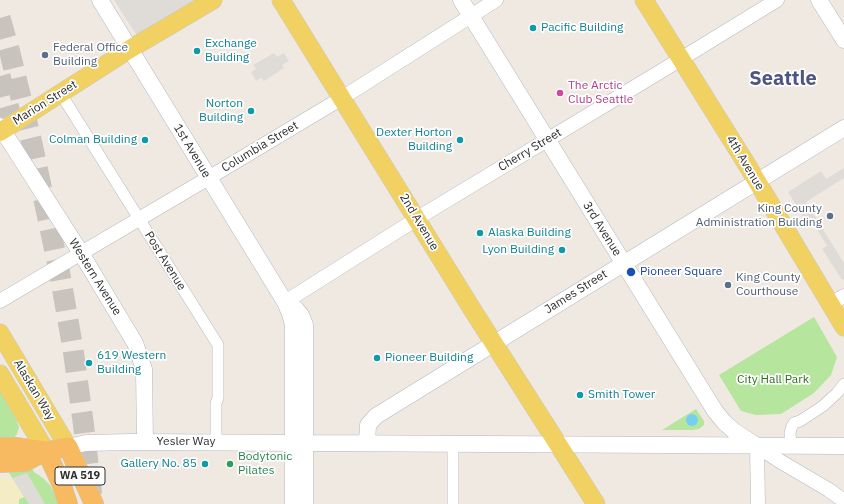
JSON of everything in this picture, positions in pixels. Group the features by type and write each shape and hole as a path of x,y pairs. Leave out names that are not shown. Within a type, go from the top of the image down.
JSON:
{"highway":[{"path":"0,446 46,451"},
{"path":"0,463 25,462 46,451 68,447"},
{"name":"WA 519","path":"68,447 94,504"},
{"name":"WA 519","path":"46,451 61,484 68,504"}],"main road":[{"name":"1st Avenue","path":"100,0 285,302 293,325 299,443"},
{"name":"Marion Street","path":"1,129 61,94 130,49 213,0"},
{"name":"2nd Avenue","path":"281,0 472,309 596,504"},
{"name":"3rd Avenue","path":"461,0 715,411 734,431 758,446"},
{"name":"4th Avenue","path":"644,0 682,59 756,181 837,300 844,327"},
{"path":"819,0 844,40"},
{"name":"James Street","path":"367,443 368,425 376,416 844,128"},
{"name":"Western Avenue","path":"1,129 135,343 144,369 145,442"},
{"name":"Alaskan Way","path":"0,332 68,447"},
{"name":"Alaskan Way","path":"0,374 46,451"},
{"name":"Yesler Way","path":"68,447 86,443 145,442 844,446"},
{"path":"293,504 299,443"},
{"path":"299,443 305,504"}],"street":[{"name":"Columbia Street","path":"0,301 342,98 496,0"},
{"name":"Cherry Street","path":"285,302 417,218 682,59 777,0"},
{"name":"Post Avenue","path":"61,94 218,345 218,398 216,403 216,435 218,443"},
{"path":"791,446 790,433 794,423 800,421 823,406 844,384"},
{"path":"453,504 454,444"},
{"path":"758,446 844,501"},
{"path":"758,446 758,504"}],"green space":[{"name":"City Hall Park","path":"814,317 837,357 831,375 814,393 781,414 756,415 741,411 719,375"},
{"path":"0,391 19,427 14,438 34,472 50,485 59,504 19,504 19,499 24,497 0,458"},
{"path":"696,409 704,421 704,425 699,429 662,430"}],"sand":[{"path":"0,478 12,478 24,497 19,499 19,504 0,504"}],"shaded area":[{"path":"114,0 195,0 139,35 135,33"},
{"path":"274,53 277,57 284,53 289,61 282,65 284,68 264,81 261,78 256,81 251,72 256,69 253,65"},
{"path":"844,168 844,178 806,202 844,263 844,279 842,280 822,249 827,246 815,226 810,228 788,192 821,171 826,179"},
{"path":"27,473 45,504 29,504 12,478"}],"water":[{"path":"690,414 694,414 698,420 694,426 690,426 686,422 686,418"}],"tunnel":[{"path":"0,18 31,139 60,275 73,349 92,497"},
{"path":"0,76 11,116"}],"place":[{"name":"Pacific Building","path":"533,28"},
{"name":"Exchange Building","path":"197,51"},
{"name":"Federal Office Building","path":"45,55"},
{"name":"The Arctic Club Seattle","path":"560,93"},
{"name":"Norton Building","path":"251,111"},
{"name":"Colman Building","path":"145,140"},
{"name":"Dexter Horton Building","path":"460,140"},
{"name":"King County Administration Building","path":"830,216"},
{"name":"Alaska Building","path":"480,233"},
{"name":"Lyon Building","path":"562,250"},
{"name":"Pioneer Square","path":"631,272"},
{"name":"King County Courthouse","path":"728,285"},
{"name":"Pioneer Building","path":"377,358"},
{"name":"619 Western Building","path":"89,363"},
{"name":"Smith Tower","path":"580,395"},
{"name":"Gallery No. 85","path":"205,464"},
{"name":"Bodytonic Pilates","path":"230,464"}],"district":[{"name":"Seattle","path":"783,79"}]}
